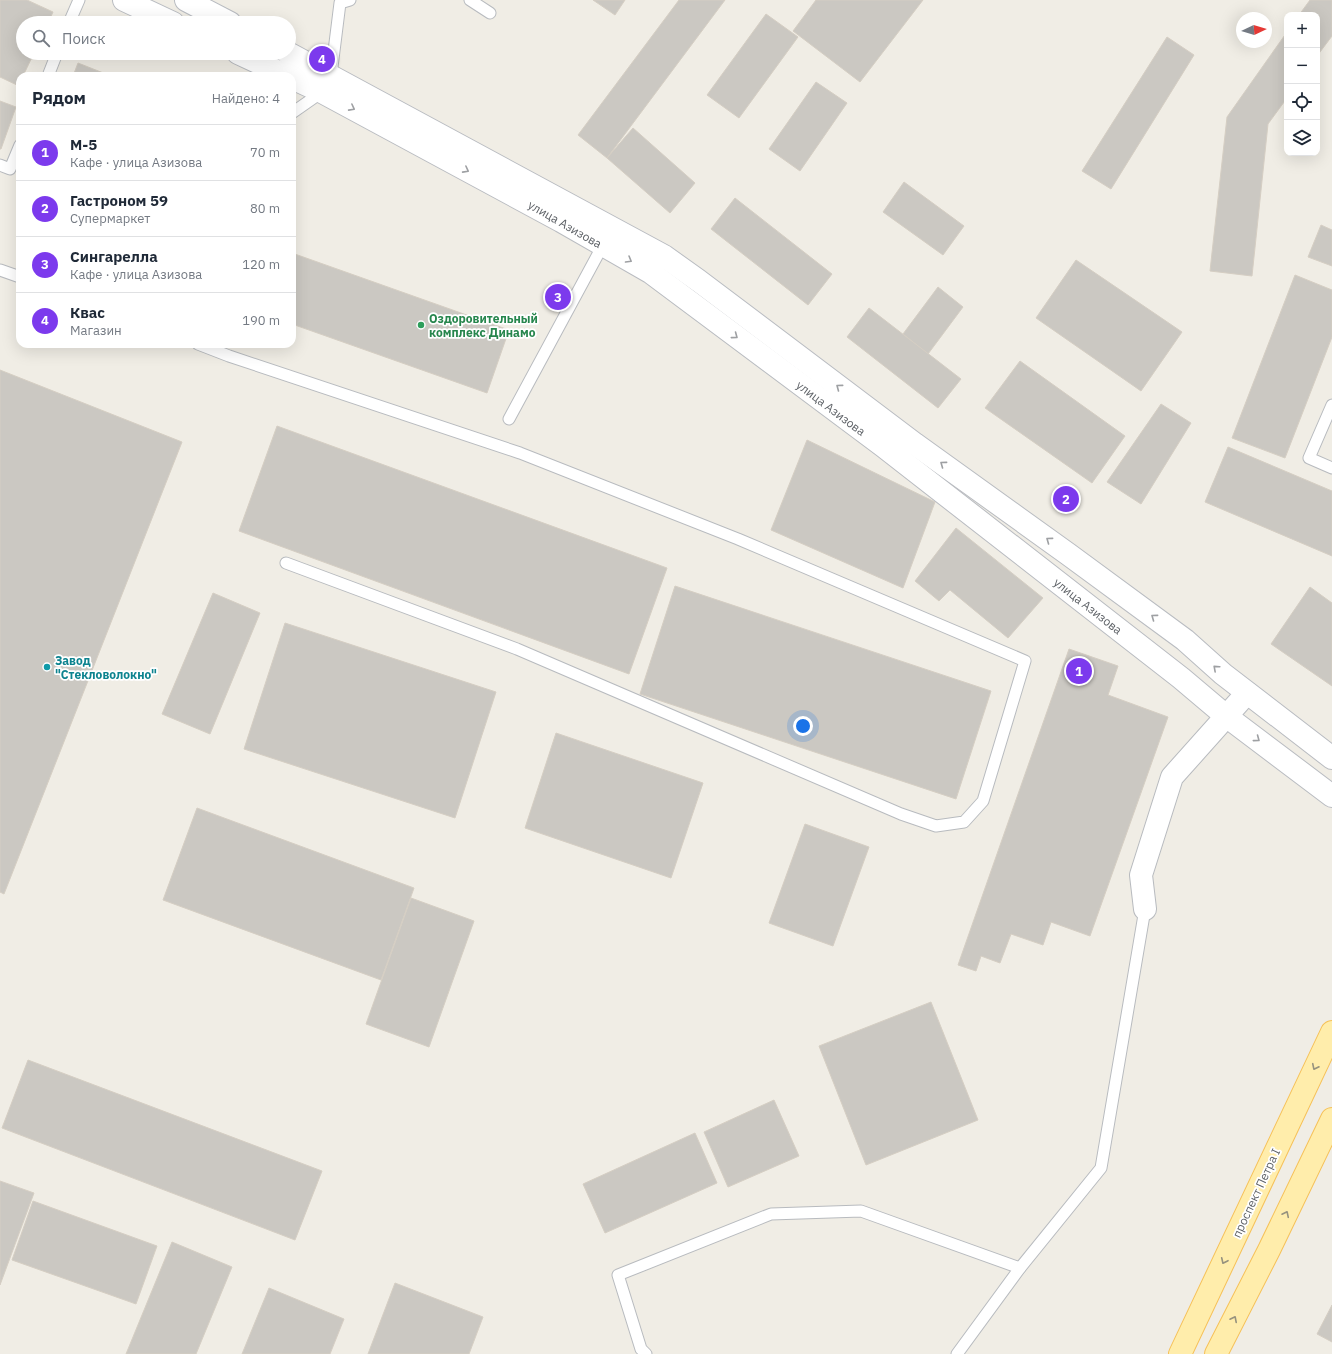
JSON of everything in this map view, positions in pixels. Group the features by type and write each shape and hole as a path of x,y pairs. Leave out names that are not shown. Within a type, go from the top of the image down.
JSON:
{"main road":[{"path":"124,0 158,16"},
{"path":"186,0 217,16"},
{"name":"улица Азизова","path":"296,59 327,84 650,272 883,446 1175,673 1226,716 1332,796"},
{"path":"253,60 278,72"},
{"name":"улица Азизова","path":"296,79 327,84 664,256 915,444 1185,640 1246,693 1332,758"},
{"path":"1145,909 1141,875 1172,777 1246,693"},
{"name":"проспект Петра I","path":"1180,1354 1332,1032"},
{"path":"1216,1354 1269,1250 1332,1119"}],"lane":[{"path":"73,16 79,0"},
{"path":"296,110 327,84 340,3 350,0"},
{"path":"470,0 490,13"},
{"path":"50,72 54,60"},
{"path":"0,166 10,169 16,155"},
{"path":"509,419 603,245"},
{"path":"0,270 16,276"},
{"path":"208,348 520,453 738,539 1025,660 983,801 964,822 936,826 901,814 517,649 286,563"},
{"path":"1332,405 1309,458 1332,468"},
{"path":"957,1354 1020,1268 1101,1168 1145,909"},
{"path":"646,1354 641,1349 618,1275 771,1214 861,1211 1020,1268"}],"building":[{"path":"0,0 27,0 53,12 51,16 16,16 16,60 31,60 25,72 16,72 16,85 0,77"},
{"path":"593,0 625,0 615,15"},
{"path":"679,0 725,0 607,158 578,135"},
{"path":"816,0 923,0 860,82 793,31"},
{"path":"1310,0 1332,0 1332,36 1320,52 1320,12 1301,12"},
{"path":"766,14 798,37 739,118 707,95"},
{"path":"1284,36 1284,102 1268,124 1252,276 1210,271 1227,117"},
{"path":"1167,37 1194,55 1111,189 1082,171"},
{"path":"78,63 101,72 75,72"},
{"path":"816,82 847,103 800,171 769,149"},
{"path":"0,101 16,107 1,149 0,149"},
{"path":"633,128 695,183 670,213 607,158"},
{"path":"904,182 964,226 943,255 883,212"},
{"path":"735,198 832,274 808,305 711,229"},
{"path":"1321,225 1332,230 1332,266 1308,257"},
{"path":"296,254 509,330 487,393 296,325"},
{"path":"1076,260 1182,332 1141,391 1036,318"},
{"path":"1295,275 1332,290 1332,337 1285,458 1232,438"},
{"path":"938,287 963,307 928,354 903,334"},
{"path":"869,308 961,379 938,408 847,337"},
{"path":"1020,361 1125,436 1092,483 985,408"},
{"name":"Завод \"Стекловолокно\"","path":"0,370 182,442 4,894 0,892"},
{"path":"1161,404 1191,423 1141,504 1107,482"},
{"path":"277,426 667,568 629,674 239,531"},
{"path":"807,440 935,502 903,588 771,530"},
{"path":"1228,447 1332,491 1332,556 1205,502"},
{"path":"956,528 1043,598 1008,638 950,590 939,601 915,581"},
{"path":"675,586 991,691 956,799 640,694"},
{"path":"1310,587 1332,603 1332,686 1271,644"},
{"path":"213,593 260,613 210,734 162,714"},
{"path":"285,623 496,692 455,818 244,749"},
{"path":"1069,649 1118,666 1108,695 1168,717 1090,936 1051,922 1043,945 1011,934 1000,963 981,956 976,971 958,965"},
{"path":"556,733 703,783 671,878 525,828"},
{"path":"197,808 414,888 381,980 163,900"},
{"path":"805,824 869,847 833,946 769,923"},
{"path":"411,898 474,921 429,1047 366,1024"},
{"path":"931,1002 978,1120 866,1165 819,1046"},
{"path":"28,1060 322,1171 295,1240 2,1128"},
{"path":"774,1100 799,1156 728,1187 704,1132"},
{"path":"695,1133 717,1183 605,1233 583,1184"},
{"path":"0,1181 34,1193 0,1285"},
{"path":"33,1201 157,1246 136,1304 12,1260"},
{"path":"172,1242 232,1267 196,1354 126,1354"},
{"path":"395,1283 483,1317 469,1354 368,1354"},
{"path":"269,1288 344,1319 330,1354 242,1354"},
{"path":"1332,1305 1332,1342 1317,1334"}],"place":[{"name":"Квас","path":"322,59"},
{"name":"Сингарелла","path":"558,297"},
{"name":"Оздоровительный комплекс Динамо","path":"421,325"},
{"name":"Гастроном 59","path":"1066,499"},
{"name":"Завод \"Стекловолокно\"","path":"47,667"},
{"name":"М-5","path":"1079,671"}]}
